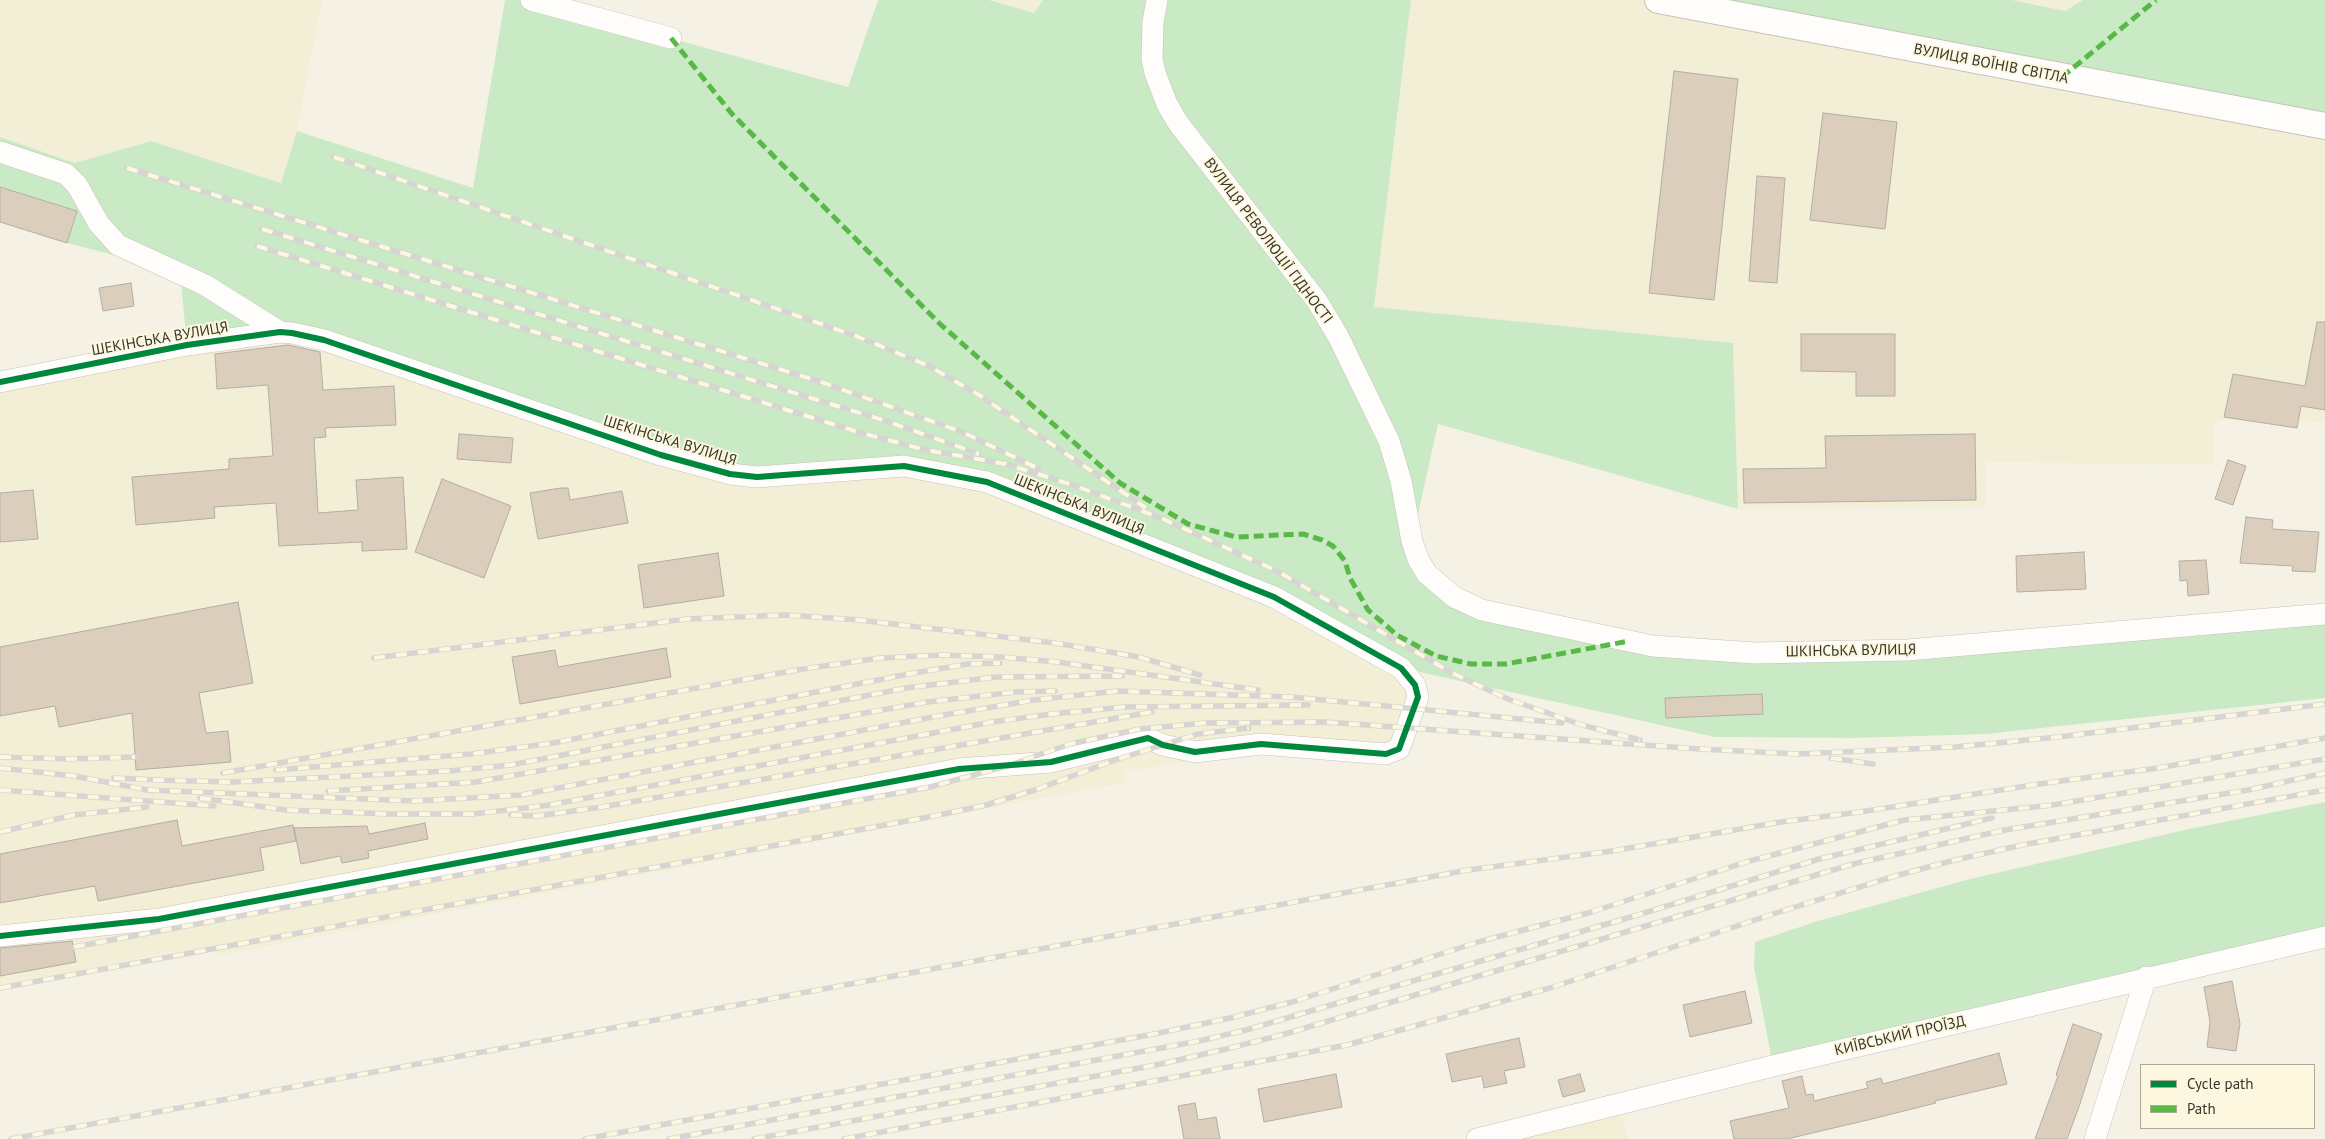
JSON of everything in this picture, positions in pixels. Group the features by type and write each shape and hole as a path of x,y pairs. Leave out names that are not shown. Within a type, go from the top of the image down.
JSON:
{"street":[{"path":"531,0 671,38"},
{"name":"ВУЛИЦЯ РЕВОЛЮЦІЇ ГІДНОСТІ","path":"1157,0 1153,22 1152,59 1155,73 1167,104 1178,122 1317,301 1338,336 1389,441 1401,482 1412,541"},
{"name":"ВУЛИЦЯ ВОЇНІВ СВІТЛА","path":"1658,0 2325,126"},
{"path":"0,152 66,174 77,185 99,224 118,245 205,285 280,332"},
{"name":"ШЕКІНСЬКА ВУЛИЦЯ","path":"0,382 188,345 280,332 324,340 661,455 730,474 757,477 904,466 988,482 1274,597 1401,668 1415,686 1418,697 1399,749 1386,754 1261,744 1196,752 1163,745 1148,738 1051,762 959,769 159,919 0,936"},
{"name":"ШКІНСЬКА ВУЛИЦЯ","path":"1412,541 1418,559 1433,580 1454,597 1482,610 1629,641 1680,648 1755,653 1907,650 2325,614"},
{"name":"КИЇВСЬКИЙ ПРОЇЗД","path":"1477,1139 2146,977 2325,937"},
{"path":"2095,1139 2146,977"}],"shaded area":[{"path":"0,0 322,0 297,131 281,183 151,141 75,163 0,137"},
{"path":"989,0 1043,0 1034,13"},
{"path":"1411,0 1660,0 2325,126 2325,422 2215,420 2213,465 1986,462 1986,507 1738,509 1733,343 1373,307"},
{"path":"2012,0 2083,0 2065,11"},
{"path":"280,332 987,482 1274,597 1415,685 1399,749 1289,745 1125,772 1128,782 226,954 187,949 0,986 0,382"},
{"path":"1620,1104 1628,1139 1477,1139"}],"green space":[{"path":"505,0 531,0 848,87 878,0 989,0 1034,13 1043,0 1411,0 1374,307 1733,343 1738,509 1438,424 1412,541 1469,605 1755,653 2325,614 2325,698 1985,734 1853,738 1715,737 1401,668 1274,597 987,482 904,466 757,477 324,340 187,345 180,272 67,243 0,222 0,137 75,163 151,141 281,183 297,131 473,188"},
{"path":"1660,0 2012,0 2065,11 2083,0 2325,0 2325,126"},
{"path":"2325,802 2325,937 1773,1066 1754,967 1755,942 1818,921 1970,879 2189,829"}],"building":[{"path":"1674,71 1738,79 1714,300 1649,293"},
{"path":"1823,113 1897,122 1885,229 1810,220"},
{"path":"1757,176 1785,178 1777,283 1749,281"},
{"path":"0,187 77,211 67,243 0,222"},
{"path":"131,283 134,306 103,311 99,288"},
{"path":"2317,322 2325,322 2325,410 2301,406 2297,428 2224,417 2233,374 2305,386"},
{"path":"1801,334 1895,334 1895,396 1856,396 1856,372 1801,371"},
{"path":"288,345 320,352 323,390 394,386 396,425 325,428 326,437 314,438 318,513 358,510 356,480 403,477 407,549 362,551 362,542 279,546 276,503 214,507 215,518 136,525 132,477 229,469 229,459 273,456 268,385 217,389 215,354"},
{"path":"459,434 513,438 511,463 457,459"},
{"path":"1975,434 1976,500 1744,503 1743,469 1826,468 1825,436"},
{"path":"2228,460 2246,466 2233,505 2215,499"},
{"path":"442,479 511,506 484,578 415,552"},
{"path":"568,488 570,500 622,491 628,523 538,539 530,493"},
{"path":"33,490 38,539 0,542 0,493"},
{"path":"2246,517 2273,520 2272,529 2319,532 2315,572 2292,571 2293,566 2240,563"},
{"path":"2084,552 2086,589 2017,592 2016,556"},
{"path":"718,553 724,596 644,608 638,565"},
{"path":"2206,560 2209,594 2188,596 2187,580 2180,581 2179,561"},
{"path":"238,602 253,683 199,693 206,733 228,731 231,762 136,770 132,713 59,727 55,706 0,716 0,647"},
{"path":"666,648 671,677 520,704 512,657 555,650 558,667"},
{"path":"1762,694 1763,714 1666,718 1665,698"},
{"path":"177,820 182,846 293,825 296,841 260,848 264,870 98,901 95,886 0,903 0,854"},
{"path":"425,823 428,839 368,851 369,858 342,863 340,856 301,864 294,828 367,826 369,834"},
{"path":"72,941 76,962 0,976 0,948"},
{"path":"2232,981 2240,1024 2236,1051 2207,1047 2210,1022 2204,987"},
{"path":"1745,991 1752,1023 1690,1037 1683,1005"},
{"path":"2073,1024 2102,1034 2080,1104 2067,1139 2035,1139 2058,1076 2056,1075"},
{"path":"1519,1038 1525,1067 1504,1071 1507,1083 1484,1088 1482,1076 1452,1082 1446,1054"},
{"path":"1999,1053 2007,1084 1787,1139 1734,1139 1730,1121 1789,1108 1782,1081 1802,1076 1806,1095 1813,1094 1814,1101 1868,1088 1866,1082 1881,1078 1883,1084"},
{"path":"1336,1074 1342,1107 1264,1122 1258,1089"},
{"path":"1580,1074 1585,1091 1563,1097 1558,1080"},
{"path":"1195,1103 1198,1120 1216,1117 1220,1139 1184,1139 1178,1106"}],"railway":[{"path":"334,157 856,336 929,366 979,395 1146,508"},
{"path":"127,168 818,381 962,432 1039,469"},
{"path":"262,229 889,422 979,454"},
{"path":"257,246 865,434 926,450 1006,464 1073,485 1163,519 1277,571 1452,673 1508,699 1582,725 1640,740"},
{"path":"374,658 687,619 787,615 859,620 1055,643 1139,657 1200,675"},
{"path":"223,773 803,669 880,658 941,655 1001,657 1057,662 1258,690"},
{"path":"276,770 471,754 553,743 914,673 968,664 1000,663"},
{"path":"153,780 233,782 448,771 511,765 906,688 996,677 1122,676"},
{"path":"328,791 476,782 927,702 1016,692 1055,691"},
{"path":"148,790 414,801 521,795 938,716 1034,700 1117,691 1292,697 1562,723"},
{"path":"74,947 930,787 1010,765 1070,744 1140,729 1205,723 1325,722 1700,749 1798,754 1955,747 2058,737 2325,704"},
{"path":"200,798 286,810 389,814 473,814 549,805 992,722 1052,714 1124,707 1308,705"},
{"path":"511,815 537,816 602,807 1152,712"},
{"path":"0,988 934,816 986,805 1035,790 1115,760 1198,734 1249,728"},
{"path":"11,1139 1468,870 1612,851 1781,822 2158,768 2325,738"},
{"path":"0,757 67,759 135,757"},
{"path":"1831,758 1873,764"},
{"path":"585,1139 1159,1033 1230,1018 1292,1002 1478,942 1588,913 1746,862 1904,820 2053,805 2325,759"},
{"path":"0,768 74,776 153,791"},
{"path":"754,1139 1161,1064 1226,1049 1285,1034 1853,864 2005,830 2248,790 2325,773"},
{"path":"114,778 159,780"},
{"path":"0,790 214,806"},
{"path":"844,1139 1347,1045 1550,988 1776,913 1895,876 1951,861 2022,845 2325,790"},
{"path":"0,832 74,815 147,807"},
{"path":"669,1139 1199,1041 1246,1030 1641,914 1819,859 1992,818"}],"marked path":[{"path":"2062,77 2156,0"},
{"path":"671,38 732,114 939,323 1120,483 1188,524 1236,537 1303,534 1333,546 1345,561 1350,578 1368,610 1397,635 1436,656 1471,664 1506,664 1629,641"}],"cycle path":[{"path":"0,382 187,345 280,332 292,333 324,340 661,455 730,474 757,477 904,466 987,482 1274,597 1401,668 1415,685 1418,697 1399,749 1386,754 1261,744 1195,752 1163,745 1148,738 1051,762 959,769 159,919 0,936"}]}
